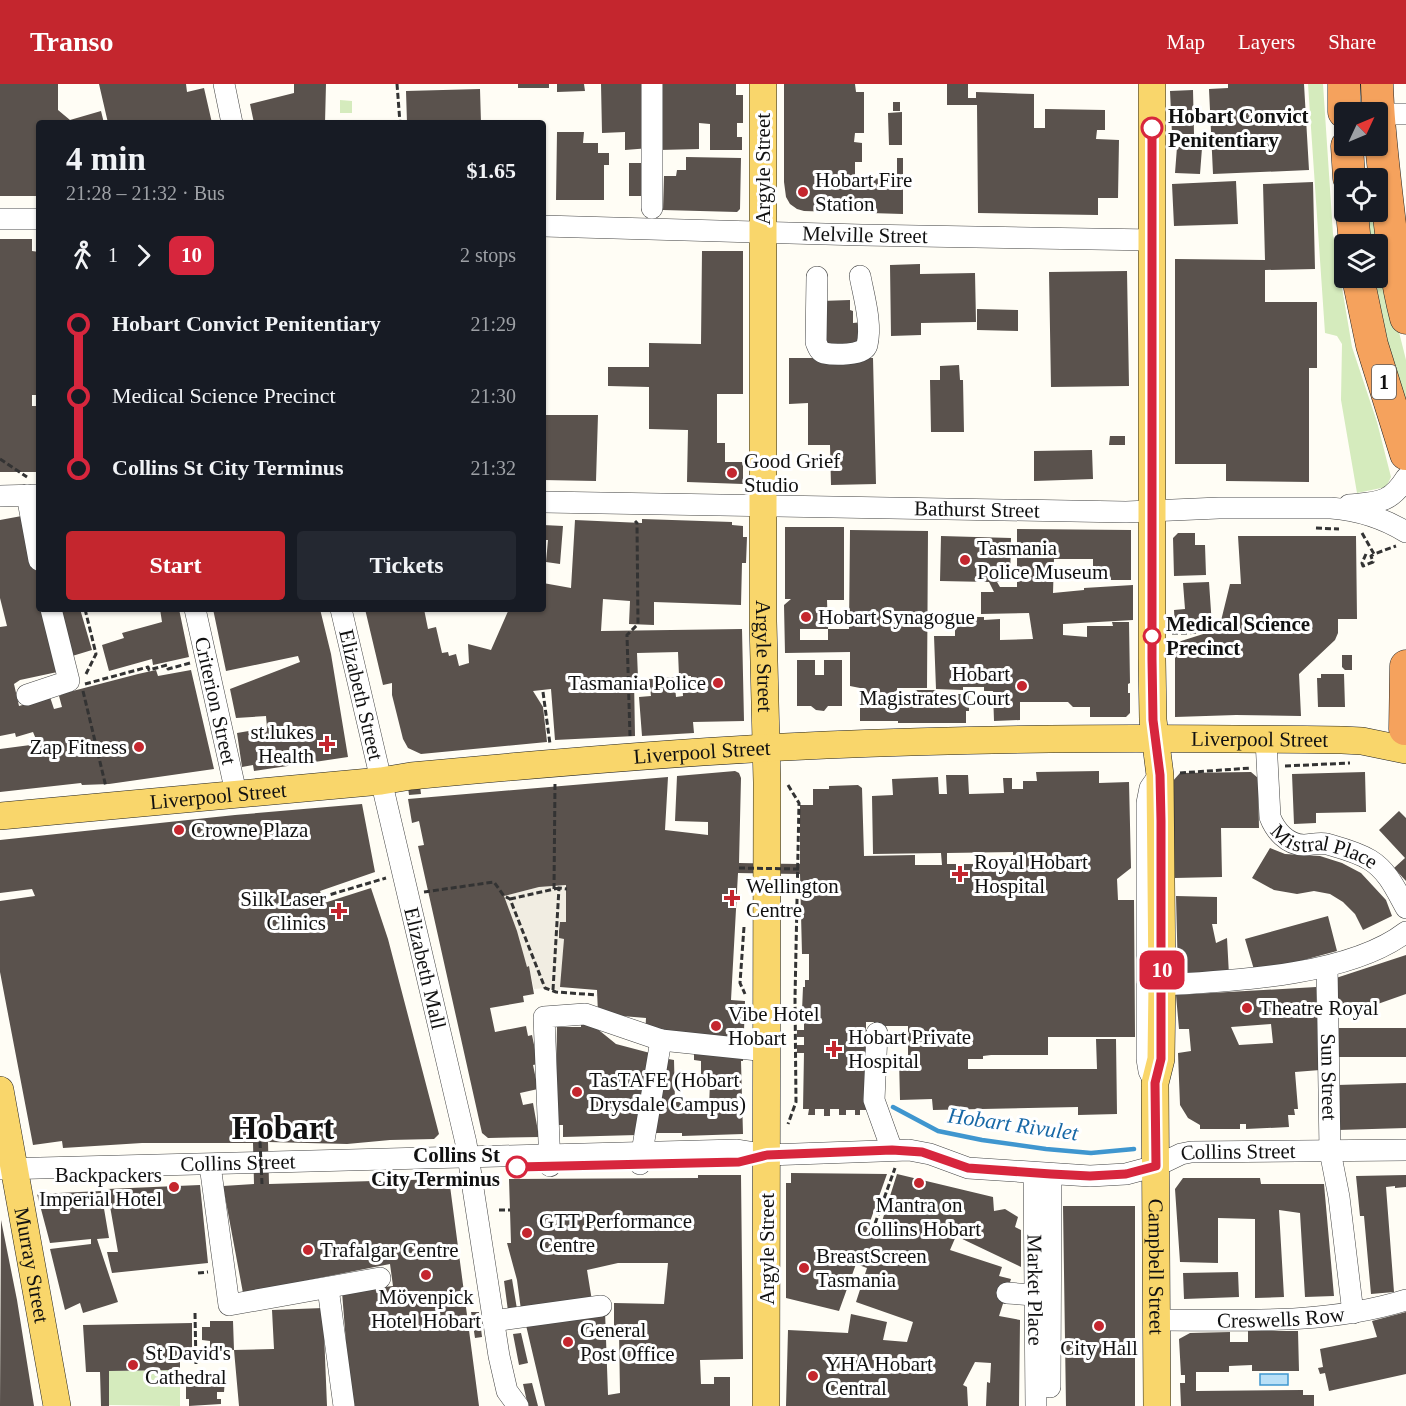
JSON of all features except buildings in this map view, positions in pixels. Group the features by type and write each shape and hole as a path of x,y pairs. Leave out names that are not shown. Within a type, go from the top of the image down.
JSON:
{"highway":[{"path":"1388,122 1397,279 1406,318"},
{"name":"1","path":"1360,288 1372,345 1406,454"},
{"path":"1406,666 1406,732"}],"main road":[{"name":"Argyle Street","path":"764,84 763,621 767,748 766,1406"},
{"name":"Campbell Street","path":"1152,84 1152,632 1153,720 1160,775 1162,985 1161,1066 1155,1083 1157,1406"},
{"name":"Liverpool Street","path":"0,816 631,756 887,742 1156,738 1358,741 1406,732"},
{"name":"Murray Street","path":"0,1090 7,1169 57,1406"}],"street":[{"path":"224,84 231,120"},
{"path":"652,84 652,208"},
{"path":"0,219 36,219"},
{"name":"Melville Street","path":"546,226 1153,240"},
{"path":"816,278 816,342 818,348 823,353 857,354 863,352 867,346 860,276"},
{"path":"1316,518 1387,499 1396,493 1406,478"},
{"path":"0,496 31,489 36,533"},
{"name":"Bathurst Street","path":"546,502 972,510 1152,511 1219,508 1316,518 1355,511 1406,532"},
{"path":"27,695 69,681 52,612"},
{"name":"Criterion Street","path":"196,612 236,793"},
{"name":"Elizabeth Street","path":"342,612 381,781"},
{"name":"Mistral Place","path":"1266,740 1270,817 1275,828 1282,836 1301,845 1325,844 1353,852 1372,861 1388,875 1406,908"},
{"path":"1155,1083 1149,1071 1148,1059 1147,804 1150,788 1160,775"},
{"name":"Elizabeth Mall","path":"381,781 470,1167 493,1321 509,1401"},
{"path":"1162,985 1327,968 1393,942 1406,932"},
{"name":"Sun Street","path":"1327,968 1330,1151 1339,1197 1353,1313"},
{"path":"549,1160 544,1017 585,1014 661,1040 767,1051"},
{"path":"877,1033 874,1100 897,1150"},
{"path":"640,1158 661,1040"},
{"name":"Collins Street","path":"7,1169 210,1165 470,1167 549,1160 640,1158 739,1162 767,1155 897,1150 930,1154 968,1168 1090,1176 1126,1174 1156,1166 1181,1154 1191,1152 1406,1150"},
{"path":"210,1165 229,1305 380,1278"},
{"name":"Market Place","path":"1042,1174 1043,1295 1050,1406"},
{"path":"328,1288 344,1406"},
{"path":"1007,1293 1043,1295"},
{"name":"Market Place","path":"1036,1406 1043,1295"},
{"name":"Creswells Row","path":"1156,1320 1243,1321 1353,1313 1406,1300"},
{"path":"493,1321 601,1306"}],"path":[{"path":"397,84 400,120"},
{"path":"0,459 31,489"},
{"path":"622,504 637,523 638,624 627,635 631,756"},
{"path":"1316,518 1349,529"},
{"path":"1360,530 1374,554"},
{"path":"1366,554 1363,566 1373,562 1371,556 1374,554 1406,542"},
{"path":"86,612 96,654 81,685 111,806"},
{"path":"1152,632 1188,633 1219,628"},
{"path":"81,685 148,667 149,670 167,665 168,669 195,662"},
{"path":"543,692 553,763 554,889"},
{"path":"786,782 799,803 795,998 796,1102 788,1124"},
{"path":"738,868 800,869"},
{"path":"322,897 402,874"},
{"path":"407,895 494,882 504,896 510,899 559,888 567,889"},
{"path":"553,990 559,888"},
{"path":"510,899 545,988 556,992 597,994"},
{"path":"515,927 520,926"},
{"path":"260,1142 262,1184"},
{"path":"872,1232 897,1150"},
{"path":"499,1210 510,1210"},
{"path":"195,1313 196,1365"}],"green space":[{"path":"1308,84 1323,84 1334,240 1334,288 1342,288 1352,347 1377,422 1391,477 1386,487 1357,493 1341,400 1342,344 1337,336 1325,333"},
{"path":"340,100 352,101 352,113 340,113"},
{"path":"1363,222 1379,222 1381,234 1365,234"},
{"path":"1388,274 1406,360 1406,410 1373,288 1388,288"},
{"path":"180,1370 180,1406 109,1405 109,1371"}],"shaded area":[{"path":"566,885 566,922 560,922 559,931 559,938 564,939 560,990 534,989 529,967 527,967 504,896 539,887"}],"water":[{"path":"1260,1374 1288,1374 1288,1385 1260,1385"}],"waterway":[{"name":"Hobart Rivulet","path":"893,1107 938,1131 982,1140 1091,1153 1134,1149"}],"bus line":[{"name":"10","path":"517,1167 739,1162 767,1155 876,1150 922,1152 968,1168 995,1171 1090,1176 1126,1174 1156,1166 1155,1083 1161,1066 1162,985 1160,775 1153,720 1152,659 1152,128"}],"place":[{"name":"Hobart Convict Penitentiary","path":"1152,128"},
{"name":"Hobart Fire Station","path":"803,192"},
{"name":"Good Grief Studio","path":"732,473"},
{"name":"Tasmania Police Museum","path":"965,560"},
{"name":"Hobart Synagogue","path":"806,617"},
{"name":"Medical Science Precinct","path":"1152,636"},
{"name":"Tasmania Police","path":"718,683"},
{"name":"Hobart Magistrates Court","path":"1022,686"},
{"name":"st.lukes Health","path":"327,744"},
{"name":"Zap Fitness","path":"139,747"},
{"name":"Crowne Plaza","path":"179,830"},
{"name":"Royal Hobart Hospital","path":"960,874"},
{"name":"Wellington Centre","path":"732,898"},
{"name":"Silk Laser Clinics","path":"339,911"},
{"name":"Theatre Royal","path":"1247,1008"},
{"name":"Vibe Hotel Hobart","path":"716,1026"},
{"name":"Hobart Private Hospital","path":"834,1049"},
{"name":"TasTAFE (Hobart Drysdale Campus)","path":"577,1092"},
{"name":"Collins St City Terminus","path":"517,1167"},
{"name":"Mantra on Collins Hobart","path":"919,1183"},
{"name":"Backpackers Imperial Hotel","path":"174,1187"},
{"name":"GTT Performance Centre","path":"527,1233"},
{"name":"Trafalgar Centre","path":"308,1250"},
{"name":"BreastScreen Tasmania","path":"804,1268"},
{"name":"Mövenpick Hotel Hobart","path":"426,1275"},
{"name":"City Hall","path":"1099,1326"},
{"name":"General Post Office","path":"568,1342"},
{"name":"St David's Cathedral","path":"133,1365"},
{"name":"YHA Hobart Central","path":"813,1376"}],"district":[{"name":"Hobart","path":"283,1128"}]}
